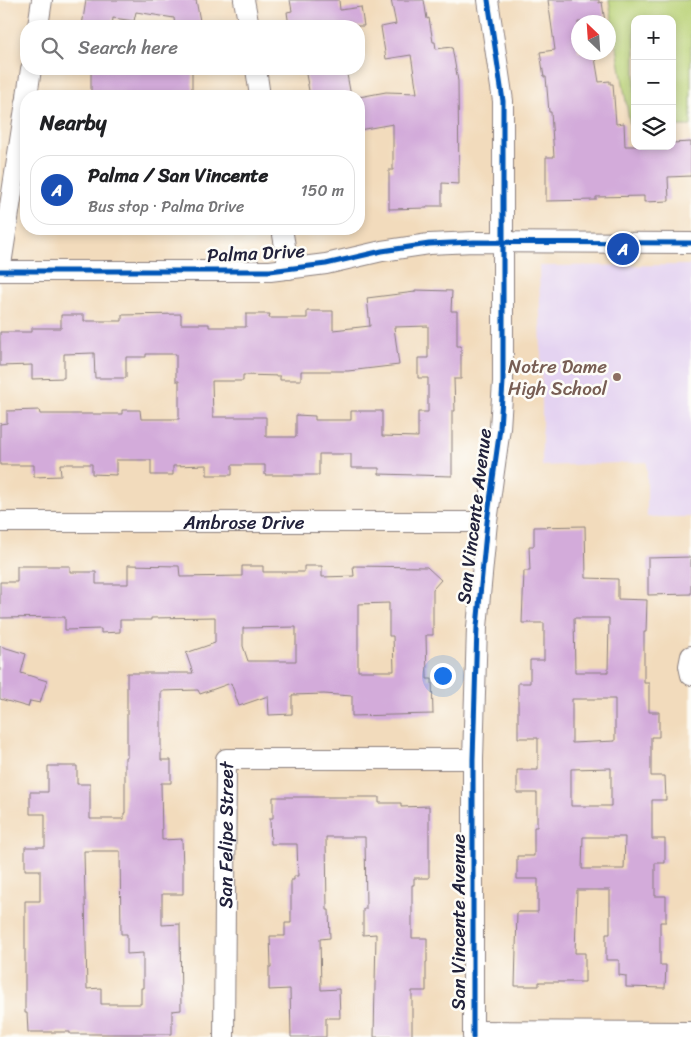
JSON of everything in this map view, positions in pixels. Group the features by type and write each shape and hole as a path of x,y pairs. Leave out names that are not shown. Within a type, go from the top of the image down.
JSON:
{"street":[{"path":"39,20 42,0"},
{"path":"244,0 248,20"},
{"name":"San Vincente Avenue","path":"473,1034 473,759 477,627 487,522 500,428 504,382 503,100 488,0"},
{"path":"28,90 30,75"},
{"path":"257,75 259,90"},
{"path":"0,271 20,141"},
{"path":"283,235 289,269"},
{"name":"Palma Drive","path":"0,271 270,271 326,264 407,246 447,243 691,243"},
{"name":"Ambrose Drive","path":"0,522 487,522"},
{"path":"691,656 689,666 691,675"},
{"name":"San Felipe Street","path":"224,1037 226,759 473,759"},
{"path":"473,1034 691,1032"}],"shaded area":[{"name":"Notre Dame High School","path":"691,265 691,517 647,517 647,462 542,466 539,266"}],"green space":[{"path":"609,0 691,0 691,126 676,126 676,15 631,15 630,125 616,42 616,15 612,15"}],"building":[{"path":"86,0 196,0 200,20 174,20 174,18 136,12 134,20 113,18 113,20 83,20"},
{"path":"290,0 339,0 340,10 361,7 363,20 288,20 287,12 292,11"},
{"path":"391,0 424,0 427,19 429,18 436,49 452,47 458,81 459,184 442,183 442,206 389,209 389,170 393,170 393,124 365,129 365,96 386,92 417,93 411,55 386,59 381,27 396,24"},
{"path":"548,0 599,0 599,3 602,2 604,15 571,15 571,60 595,60 599,82 610,81 610,84 613,84 616,124 624,123 625,146 631,146 631,150 676,150 676,143 691,142 691,176 668,177 669,201 644,202 644,196 596,197 596,200 546,201 546,157 554,157 551,112 549,112 546,77 544,77 540,52 555,50"},
{"path":"91,75 192,75 192,90 91,90"},
{"path":"306,75 347,75 350,90 309,90"},
{"path":"415,290 452,291 451,311 457,311 457,346 461,346 461,379 454,379 455,411 452,411 452,476 379,474 379,468 351,468 351,454 319,454 319,475 265,475 265,465 232,465 232,475 207,475 207,465 173,466 173,475 151,475 151,460 116,460 116,475 92,474 92,464 60,464 61,476 34,477 34,465 0,465 0,424 7,423 7,411 39,410 40,414 122,414 122,410 140,410 141,419 179,419 179,381 176,381 176,354 146,354 146,357 126,357 126,378 95,378 94,353 64,354 64,378 32,379 32,365 0,366 0,332 32,332 32,328 61,328 61,315 84,315 84,321 122,321 122,315 181,314 181,324 209,324 209,327 246,327 246,314 270,314 269,318 307,318 307,311 333,311 333,330 370,326 367,298 415,292","holes":["428,326 428,358 418,358 418,378 428,378 428,412 418,412 418,437 382,436 382,411 351,411 351,420 315,420 315,416 296,415 296,437 266,437 266,417 213,417 212,381 243,381 243,375 280,376 280,380 301,380 301,371 348,371 399,365 394,327"]},
{"path":"585,526 586,578 618,579 618,599 647,600 646,632 644,632 644,683 649,683 649,712 659,712 659,737 651,737 651,776 665,776 666,800 652,800 652,839 665,839 665,863 655,863 655,896 666,896 666,922 660,922 660,965 666,965 665,988 626,987 626,976 619,975 619,960 606,960 606,934 610,934 610,890 577,890 575,953 585,953 585,982 539,982 539,986 515,986 517,912 538,912 538,879 517,879 517,856 534,856 534,827 537,827 537,793 517,793 517,770 538,770 538,738 518,738 518,683 530,683 530,660 544,660 544,623 522,623 524,571 530,571 529,546 534,546 534,527","holes":["574,618 609,618 608,672 575,672","572,699 615,699 615,741 572,743","611,768 611,806 571,806 571,769","583,837 625,837 624,869 582,869"]},
{"path":"691,557 691,594 648,595 648,558"},
{"path":"128,565 179,566 180,577 242,576 242,566 263,566 263,572 304,572 304,566 322,566 322,577 354,576 353,566 427,567 441,580 433,589 433,635 426,635 427,679 432,679 433,714 352,716 352,696 324,694 292,695 292,714 269,715 268,696 239,706 231,683 200,694 198,690 161,691 161,760 171,760 171,783 161,783 162,840 182,839 183,869 183,894 162,894 162,925 180,924 181,1010 172,1011 172,1034 28,1032 27,1013 25,1013 25,901 40,901 40,870 25,870 25,847 45,847 45,814 30,814 30,792 48,792 48,766 77,766 77,784 90,784 90,819 124,819 125,757 127,757 127,673 193,673 186,653 215,643 215,617 120,620 120,632 101,633 101,629 65,630 65,617 0,618 0,582 17,582 17,566 70,566 70,572 96,572 96,584 128,584","holes":["389,603 389,636 393,636 394,671 358,671 358,604","296,627 296,661 248,661 243,646 243,628","84,851 120,851 121,934 127,934 127,954 143,953 141,1004 101,1004 101,988 87,989"]},
{"path":"0,646 26,654 21,673 47,681 40,703 30,701 28,707 0,699"},
{"path":"273,797 379,797 379,803 401,803 401,807 429,806 429,878 414,878 414,885 412,885 412,938 427,938 427,962 426,991 412,991 412,1037 374,1037 376,934 363,935 363,909 366,909 365,837 326,837 327,910 329,910 330,938 320,939 321,990 339,989 340,1018 326,1018 326,1037 291,1037 290,989 269,990 269,967 271,967 270,936 285,936 285,923 291,923 291,880 294,880 294,876 298,876 297,844 271,844 270,818 273,818"}],"cycle path":[{"path":"473,1037 473,759 477,627 487,522 500,428 503,382 503,101 488,0"},
{"path":"0,271 270,271 326,264 382,251 429,244 474,242 691,243"}],"place":[{"name":"Palma / San Vincente","path":"623,249"},
{"name":"Notre Dame High School","path":"617,377"}]}
